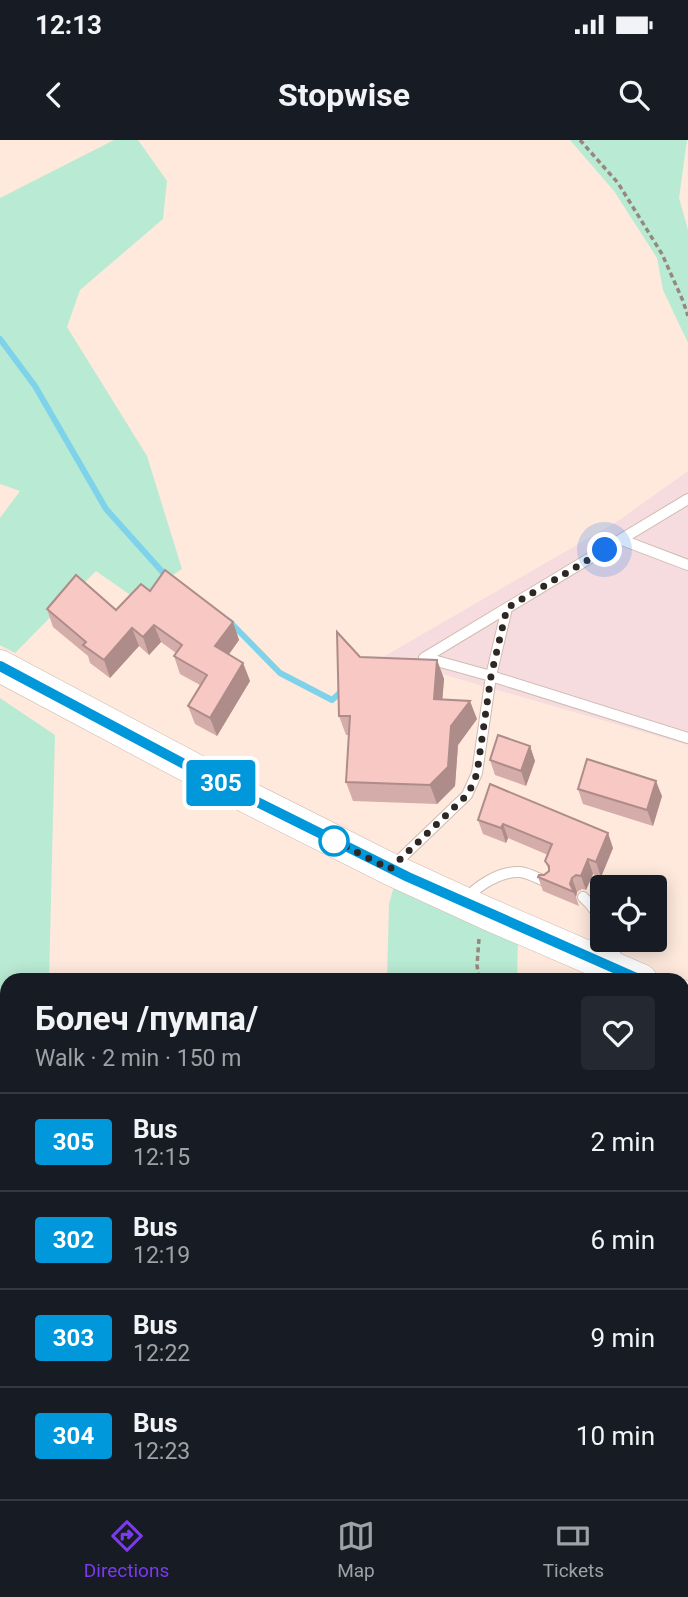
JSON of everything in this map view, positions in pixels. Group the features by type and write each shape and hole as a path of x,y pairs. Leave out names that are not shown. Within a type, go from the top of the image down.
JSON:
{"main road":[{"path":"0,666 233,790 390,869 624,973"}],"lane":[{"path":"688,499 424,658 491,676 688,738"},
{"path":"622,540 688,565"},
{"path":"390,869 467,795 473,784 477,773 491,676 507,608"},
{"path":"475,908 473,891 486,882 511,873 522,872 548,882"},
{"path":"583,897 590,904"},
{"path":"618,952 629,973"}],"path":[{"path":"580,140 618,183 662,254 688,316"},
{"path":"475,908 478,973"}],"shaded area":[{"path":"688,471 688,745 383,657 618,521"}],"green space":[{"path":"114,140 138,140 167,181 163,219 80,290 67,327 147,456 182,569 136,599 96,571 15,653 0,645 0,518 20,491 0,484 0,198"},
{"path":"570,140 687,140 679,198 688,230 688,343 663,290 657,258 614,191"},
{"path":"0,698 55,735 49,973 0,973"},
{"path":"395,883 518,936 517,973 387,973 389,904"}],"building":[{"path":"165,570 233,622 215,646 243,663 210,718 188,706 207,675 174,656 182,645 154,625 143,637 132,628 104,660 83,645 86,642 47,609 76,575 116,610 141,584 150,591"},
{"path":"337,632 360,657 437,660 434,699 470,701 451,726 448,767 430,785 346,782 350,716 339,716"},
{"path":"498,735 530,746 521,771 490,760"},
{"path":"587,759 656,781 647,810 578,789"},
{"path":"490,784 608,833 596,862 588,859 581,876 572,878 570,884 574,892 538,877 549,871 545,861 552,844 503,824 501,828 478,820"}],"waterway":[{"path":"0,339 35,386 106,509 167,577"},
{"path":"230,622 280,673 332,700 344,689"}],"bus line":[{"name":"305","path":"0,666 352,850 623,973"}],"route":[{"path":"334,841 329,838 390,869 467,795 477,773 491,676 507,608 605,550"}]}
